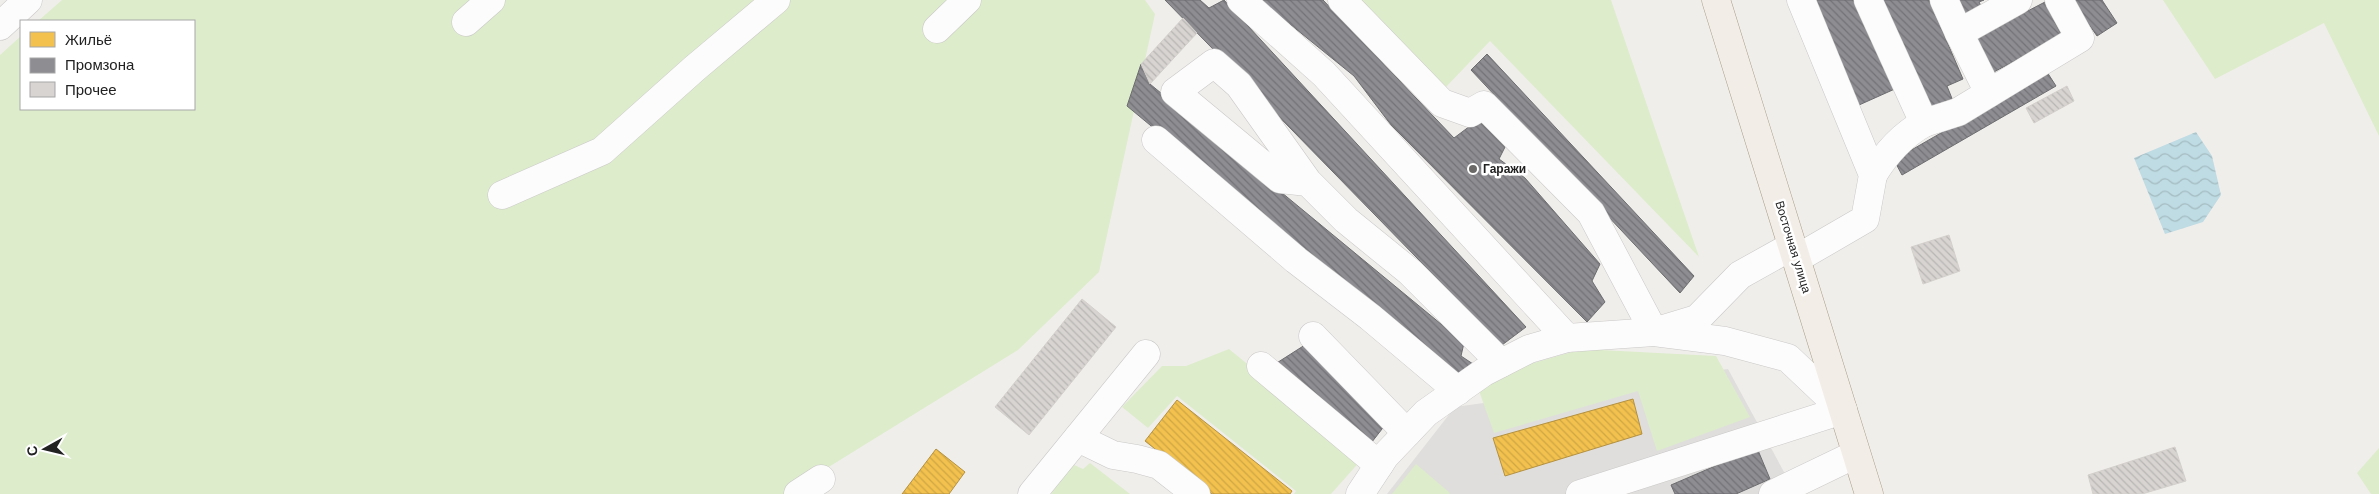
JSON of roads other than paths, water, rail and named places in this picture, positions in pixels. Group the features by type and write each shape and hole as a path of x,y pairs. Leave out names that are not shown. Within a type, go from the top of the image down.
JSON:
{"main road":[{"name":"Восточная улица","path":"1716,0 1869,494"}],"street":[{"path":"0,26 28,0"},
{"path":"466,22 491,0"},
{"path":"502,195 602,151 695,68 776,0"},
{"path":"937,29 968,0"},
{"path":"1241,0 1324,74 1567,338"},
{"path":"1342,0 1442,103 1470,113 1484,105 1591,213 1654,332"},
{"path":"1801,0 1873,175"},
{"path":"1868,0 1924,123"},
{"path":"1944,0 1989,93"},
{"path":"1959,33 2018,0"},
{"path":"1654,332 1698,319 1740,275 1794,253 1865,220 1873,175 1885,154 1909,131 1924,123 1958,112 2080,38 2059,0"},
{"path":"1308,182 1280,179 1175,92 1214,63 1239,85 1308,182 1346,220 1410,272 1501,363"},
{"path":"1156,140 1296,260 1370,317 1458,391"},
{"path":"1360,494 1379,465 1426,413 1484,372 1529,349 1567,338 1654,332 1724,341 1788,358 1843,410 1580,494"},
{"path":"1313,336 1407,433"},
{"path":"1032,494 1146,354"},
{"path":"1261,366 1379,465"},
{"path":"1078,438 1113,455 1137,458 1158,465 1196,494"},
{"path":"1773,494 1856,454"},
{"path":"798,494 821,479"}],"water":[{"path":"2196,132 2212,156 2221,195 2203,222 2165,234 2134,158"}],"place":[{"name":"Гаражи","path":"1473,169"}]}
